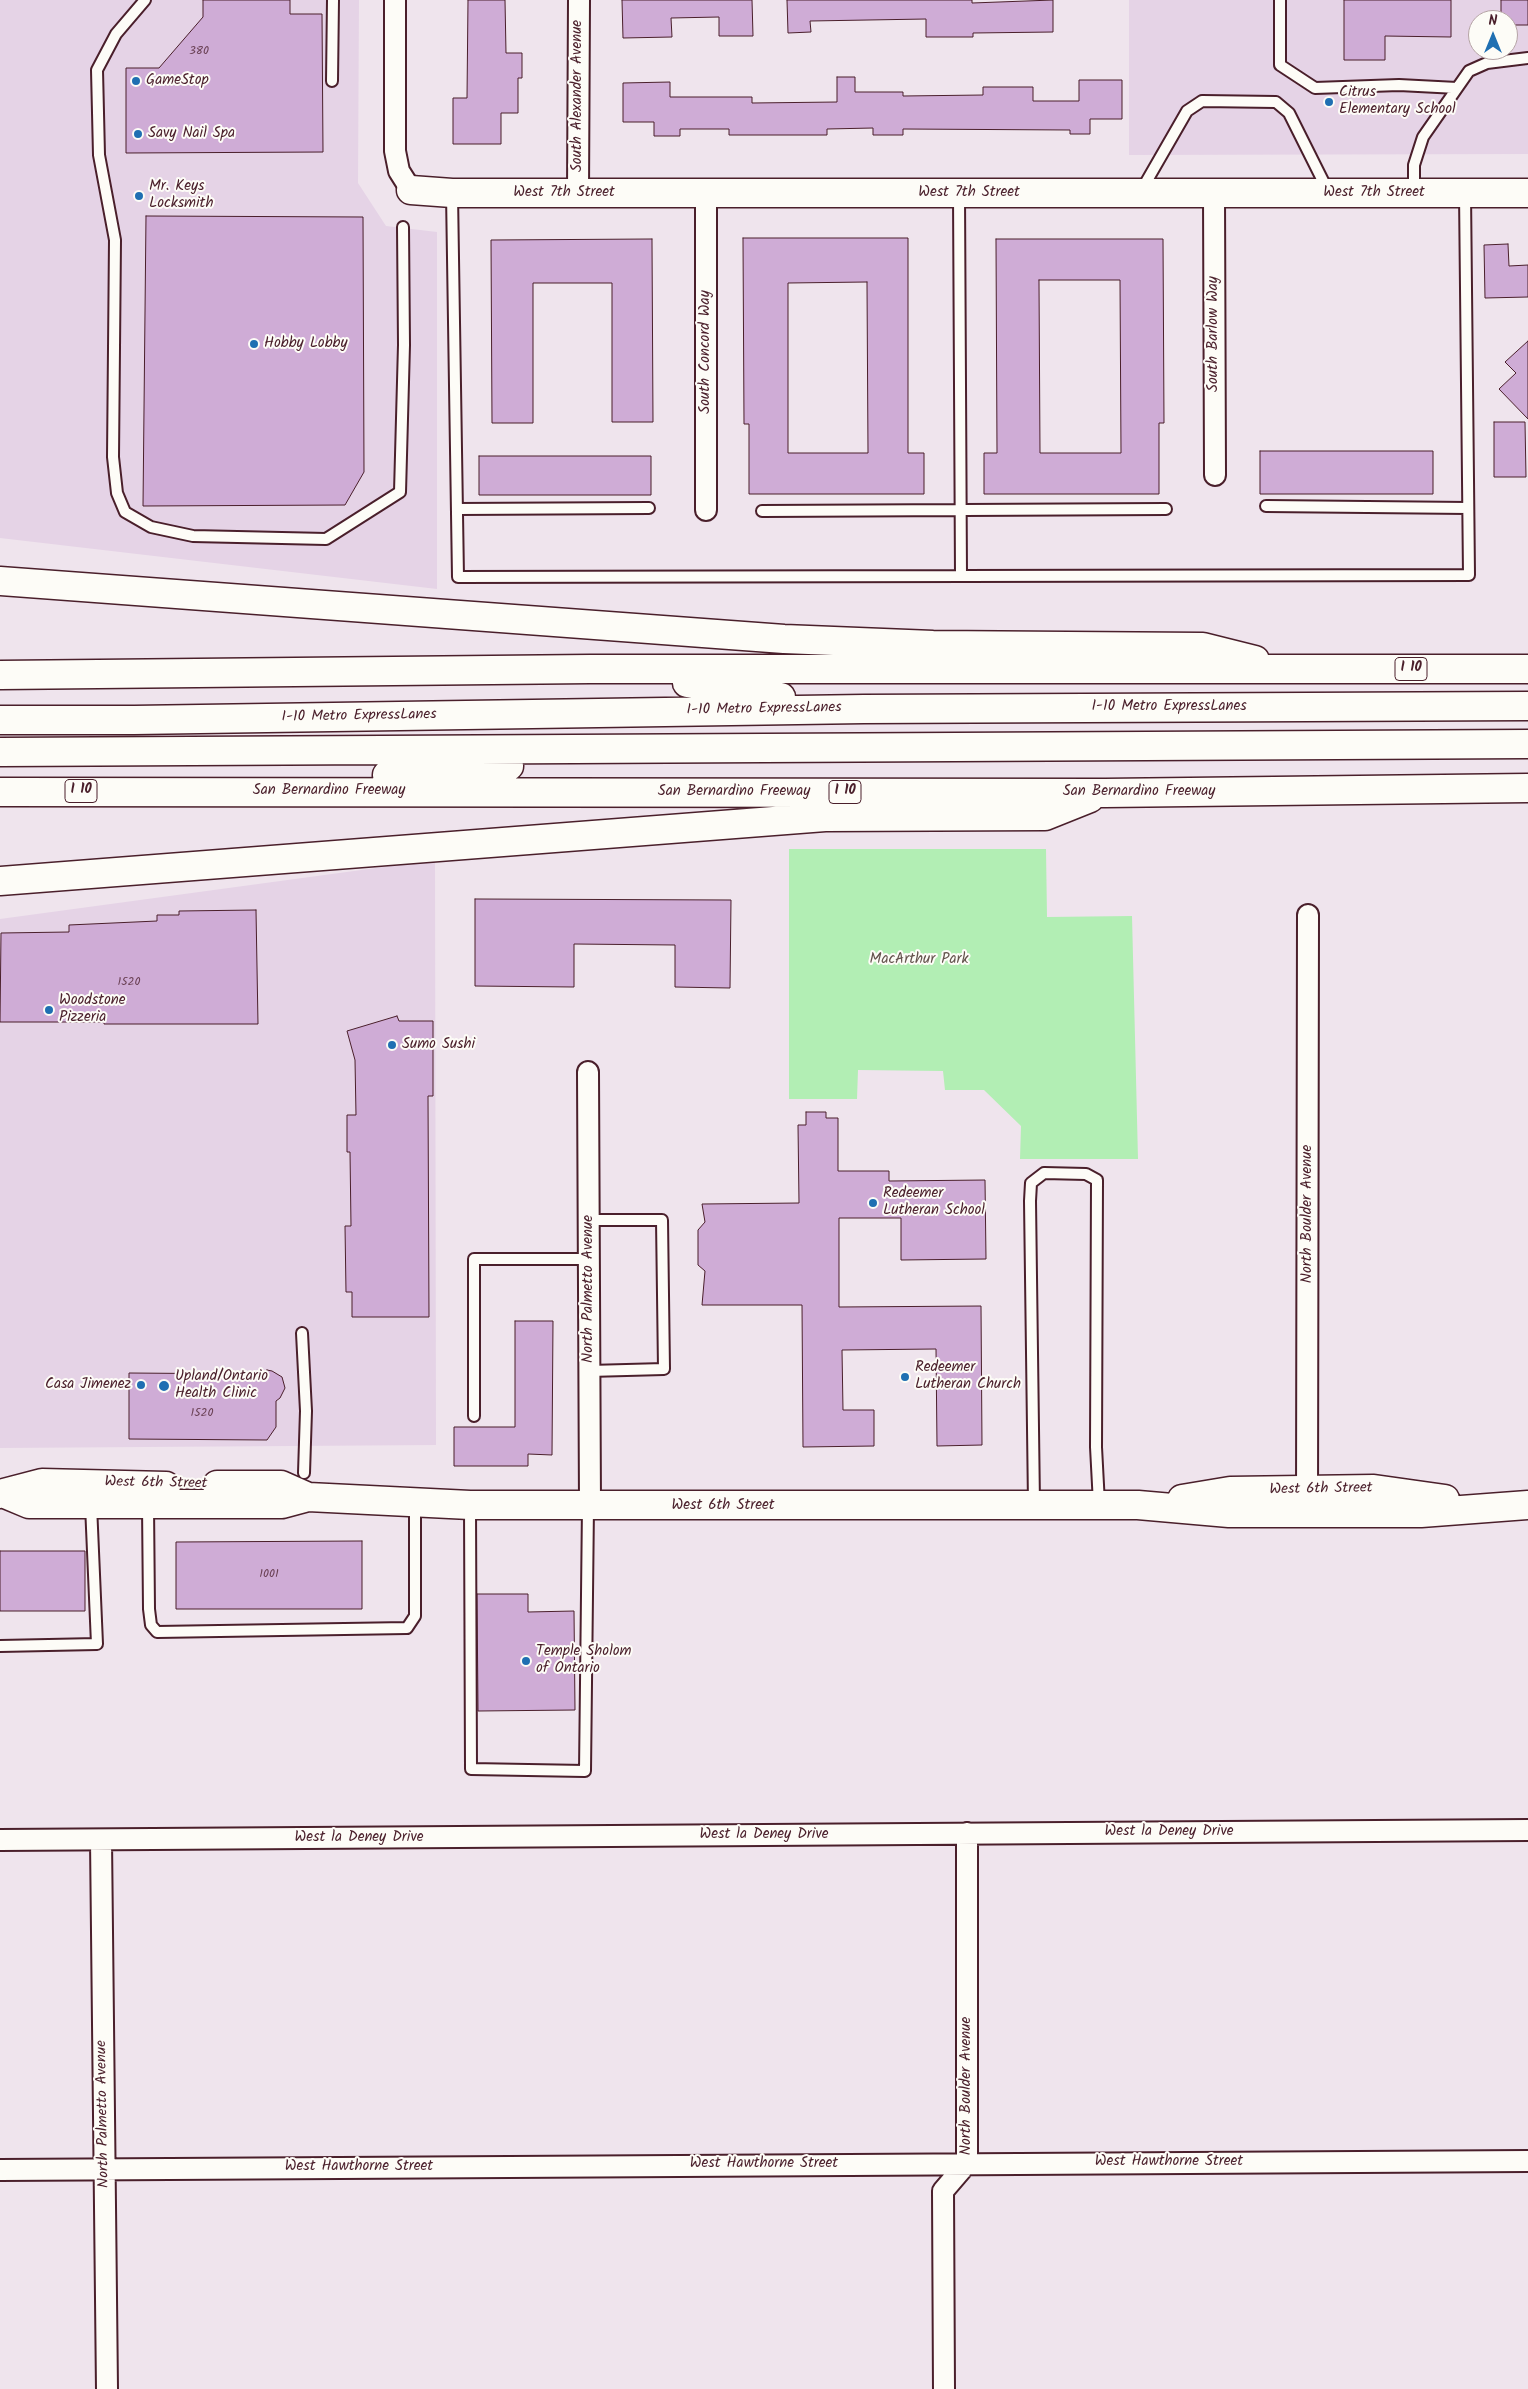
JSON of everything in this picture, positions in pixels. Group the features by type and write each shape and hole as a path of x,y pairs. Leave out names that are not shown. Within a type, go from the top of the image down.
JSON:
{"main road":[{"name":"West 7th Street","path":"411,190 452,193 706,194 1528,193"},
{"path":"0,581 784,639 933,645 1203,646 1294,670"},
{"path":"590,669 864,709"},
{"name":"I 10","path":"0,676 590,669 1528,669"},
{"name":"I-10 Metro ExpressLanes","path":"0,720 154,720 864,709 1528,706"},
{"path":"0,752 1528,744"},
{"path":"162,791 763,749"},
{"name":"San Bernardino Freeway","path":"0,792 1105,793 1528,788"},
{"path":"0,881 825,817 1046,816 1105,793"},
{"name":"West 6th Street","path":"2,1494 42,1483 149,1486 306,1485 415,1502 470,1505 1034,1506 1138,1505 1230,1491 1307,1502 1374,1489 1516,1505"},
{"name":"West 6th Street","path":"2,1494 29,1504 282,1504 306,1485"}],"street":[{"path":"395,0 395,151 398,171 411,190"},
{"name":"South Alexander Avenue","path":"578,193 579,0"},
{"name":"South Concord Way","path":"706,194 706,510"},
{"name":"South Barlow Way","path":"1214,194 1215,475"},
{"name":"North Boulder Avenue","path":"1307,1502 1308,915"},
{"name":"North Palmetto Avenue","path":"588,1072 589,1506"},
{"name":"West la Deney Drive","path":"0,1840 1528,1830"},
{"name":"North Boulder Avenue","path":"944,2389 943,2192 966,2163 966,1834"},
{"name":"North Palmetto Avenue","path":"101,1840 107,2389"},
{"name":"West Hawthorne Street","path":"0,2170 1528,2161"}],"lane":[{"path":"145,0 116,34 97,70 100,155 115,240 113,457 117,493 125,512 151,527 193,536 326,539 400,492 404,345 403,227"},
{"path":"332,82 333,0"},
{"path":"1280,0 1280,65 1315,88 1399,86 1457,88"},
{"path":"1414,193 1414,165 1423,137 1469,71 1487,63 1528,58"},
{"path":"1139,194 1187,111 1202,101 1211,101 1276,102 1289,113 1329,194"},
{"path":"452,193 458,577 1469,575 1465,193"},
{"path":"959,193 961,576"},
{"path":"1266,506 1468,508"},
{"path":"457,509 649,508"},
{"path":"762,511 1166,509"},
{"path":"1034,1506 1030,1201 1031,1183 1044,1173 1086,1174 1097,1180 1096,1446 1099,1505"},
{"path":"588,1220 662,1220 664,1369 589,1370"},
{"path":"474,1416 474,1259 589,1259"},
{"path":"302,1333 306,1411 306,1485"},
{"path":"148,1504 149,1609 151,1625 157,1632 407,1628 415,1616 415,1502"},
{"path":"0,1646 97,1644 91,1504"},
{"path":"470,1505 471,1769 585,1771 589,1506"}],"shaded area":[{"path":"0,0 359,0 358,183 386,226 437,232 437,589 0,538"},
{"name":"Citrus Elementary School","path":"1129,0 1528,0 1528,154 1129,155"},
{"path":"435,860 436,1445 0,1448 0,919"}],"green space":[{"name":"MacArthur Park","path":"789,849 1046,849 1047,917 1132,916 1138,1159 1020,1159 1021,1126 984,1090 945,1090 943,1071 858,1070 857,1099 789,1099"}],"building":[{"path":"203,0 290,0 290,14 322,14 323,152 126,153 126,68 159,68 203,17"},
{"path":"468,0 505,0 506,53 522,53 522,78 518,78 518,113 501,113 501,144 453,144 453,98 467,98"},
{"path":"622,0 752,0 753,36 719,36 719,17 671,18 672,37 623,38"},
{"path":"787,0 972,0 972,3 1053,0 1053,32 973,33 973,37 926,37 926,19 810,21 811,32 788,33"},
{"path":"1344,0 1451,0 1451,37 1385,36 1385,60 1344,60"},
{"path":"1501,0 1528,0 1528,25 1518,25 1518,10 1501,10"},
{"path":"837,77 855,77 855,92 903,92 903,96 983,95 983,87 1033,87 1033,101 1079,101 1079,80 1122,80 1122,119 1090,119 1090,134 1070,134 1070,130 903,129 903,135 873,135 873,128 827,129 827,135 729,135 729,129 680,129 680,136 654,136 654,122 623,122 623,83 670,82 670,97 752,97 752,103 837,102"},
{"name":"Hobby Lobby","path":"146,216 363,217 364,472 345,505 143,506"},
{"path":"743,238 908,238 908,453 924,453 924,494 749,494 749,424 744,424","holes":["867,282 868,453 788,453 788,283"]},
{"path":"652,239 653,422 612,422 612,283 533,283 533,423 492,423 491,240"},
{"path":"996,239 1163,239 1164,423 1159,423 1159,494 984,494 984,453 997,453","holes":["1039,280 1120,280 1121,453 1040,453"]},
{"path":"1508,244 1509,266 1528,265 1528,297 1485,298 1484,245"},
{"path":"1528,341 1528,419 1499,389 1516,373 1505,362"},
{"path":"1494,422 1525,422 1526,477 1494,477"},
{"path":"1260,451 1433,451 1433,494 1260,494"},
{"path":"479,456 651,456 651,495 479,495"},
{"path":"475,899 731,900 730,988 675,987 675,945 574,944 574,987 475,986"},
{"path":"256,910 258,1024 0,1022 1,933 69,932 69,925 157,921 157,915 179,915 179,911"},
{"path":"397,1016 399,1021 433,1021 433,1096 428,1096 429,1317 352,1317 352,1292 346,1292 345,1226 351,1226 350,1152 347,1152 347,1115 356,1115 355,1060 347,1031"},
{"path":"806,1112 826,1112 826,1118 838,1118 838,1171 889,1171 889,1181 985,1180 986,1259 901,1260 901,1218 839,1218 839,1307 981,1306 982,1445 937,1446 936,1349 842,1350 843,1410 874,1410 874,1446 803,1447 802,1305 702,1305 705,1271 698,1265 698,1230 705,1222 702,1204 799,1203 798,1125 806,1125"},
{"path":"515,1321 553,1321 552,1455 528,1454 528,1466 454,1466 454,1427 515,1427"},
{"path":"267,1370 282,1377 285,1388 280,1398 276,1401 276,1427 267,1440 129,1439 129,1373 258,1374"},
{"path":"362,1541 362,1609 176,1609 176,1542"},
{"path":"0,1551 85,1551 85,1611 0,1611"},
{"name":"Temple Sholom of Ontario","path":"477,1594 528,1594 528,1612 574,1611 575,1710 478,1711"}],"place":[{"name":"GameStop","path":"136,81"},
{"name":"Citrus Elementary School","path":"1329,102"},
{"name":"Savy Nail Spa","path":"138,134"},
{"name":"Mr. Keys Locksmith","path":"139,196"},
{"name":"Hobby Lobby","path":"254,344"},
{"name":"Woodstone Pizzeria","path":"49,1010"},
{"name":"Sumo Sushi","path":"392,1045"},
{"name":"Redeemer Lutheran School","path":"873,1203"},
{"name":"Redeemer Lutheran Church","path":"905,1377"},
{"name":"Casa Jimenez","path":"141,1385"},
{"name":"Upland/Ontario Health Clinic","path":"164,1386"},
{"name":"Temple Sholom of Ontario","path":"526,1661"}]}
